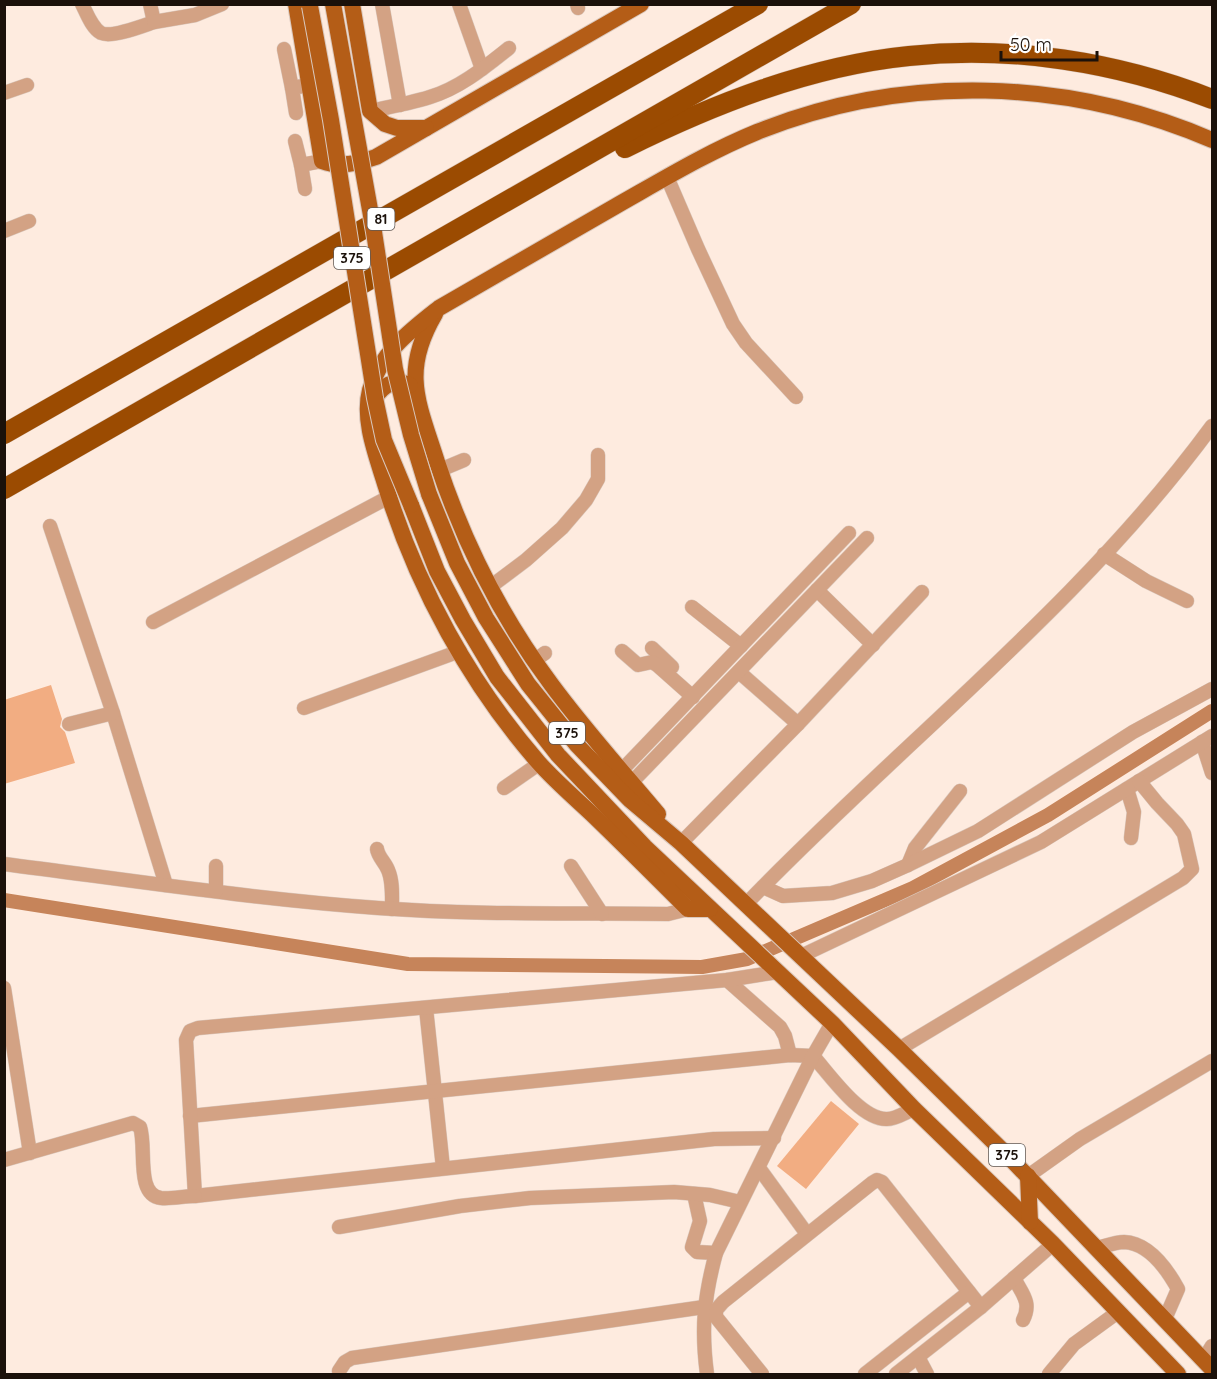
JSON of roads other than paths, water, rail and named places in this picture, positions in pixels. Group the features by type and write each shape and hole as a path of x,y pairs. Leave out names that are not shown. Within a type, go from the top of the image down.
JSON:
{"highway":[{"name":"81","path":"4,434 758,4"},
{"path":"4,489 851,4"},
{"path":"424,248 641,140 685,121 762,90 826,71 871,62 910,56 948,54 1050,58 1156,78 1212,99"}],"main road":[{"path":"296,4 322,161 332,165 355,164 376,157 641,4"},
{"name":"375","path":"310,4 331,120 375,398 384,440 450,596 486,658 516,703 558,755 645,847 832,1023 914,1109 1053,1244 1178,1374"},
{"name":"375","path":"333,4 374,232 395,369 411,435 429,494 457,563 501,644 528,684 577,745 612,783 768,923 1028,1176 1165,1319 1210,1358"},
{"path":"352,4 370,111 384,124 397,128 427,128"},
{"path":"710,909 688,909 540,763 499,711 443,624 418,573 389,497 374,446 367,412 371,386 384,360 409,332 439,308 667,177 727,145 785,122 861,101 927,92 1011,91 1066,97 1143,114 1212,140"},
{"path":"314,111 337,122 346,123 363,119 370,111"},
{"path":"439,308 418,351 415,368 416,389 440,470 470,547 490,587 539,657 627,776 681,843"},
{"path":"367,412 379,391 391,383 400,382 416,389"},
{"path":"1028,1176 1030,1222"}],"street":[{"path":"82,4 91,22 103,34 113,34 154,22 195,15 222,4"},
{"path":"150,4 154,22"},
{"path":"382,4 400,105"},
{"path":"459,4 482,69"},
{"path":"370,111 432,97 453,88 509,48"},
{"path":"284,49 296,113"},
{"path":"4,93 27,85"},
{"path":"292,88 309,85"},
{"path":"296,141 305,189"},
{"path":"301,165 322,161"},
{"path":"667,177 733,324 746,343 796,397"},
{"path":"4,231 29,221"},
{"path":"746,904 900,754 990,671 1104,554 1182,467 1212,426"},
{"path":"490,587 526,560 562,528 586,500 598,479 598,455"},
{"path":"440,470 464,460"},
{"path":"153,622 389,497"},
{"path":"50,526 113,713 166,885"},
{"path":"627,776 695,694 849,532"},
{"path":"627,776 739,672 867,538"},
{"path":"1104,554 1146,580 1187,601"},
{"path":"817,590 873,645"},
{"path":"681,843 798,724 922,592"},
{"path":"692,608 741,646"},
{"path":"652,648 695,694"},
{"path":"304,708 460,651"},
{"path":"622,651 638,665 652,662 695,694"},
{"path":"739,672 798,724"},
{"path":"763,887 783,896 832,893 862,885 908,865 978,831 1133,732 1212,689"},
{"path":"69,724 113,713"},
{"path":"797,953 1041,842 1207,739 1212,773"},
{"path":"504,788 540,763"},
{"path":"1131,838 1134,812 1133,785"},
{"path":"899,1049 1183,878 1192,869 1184,834 1177,824 1133,785"},
{"path":"908,865 915,848 960,791"},
{"path":"377,849 391,878 392,909"},
{"path":"4,864 216,891 392,909 602,914 668,914 688,909"},
{"path":"216,866 216,891"},
{"path":"571,866 602,914"},
{"path":"195,1196 186,1040 190,1032 198,1028 728,980 772,967"},
{"path":"728,980 780,1027 790,1054"},
{"path":"4,988 30,1153"},
{"path":"426,1008 443,1168"},
{"path":"707,1374 704,1307 716,1253 813,1056 832,1023"},
{"path":"190,1116 790,1054 813,1056 861,1109 875,1118 890,1119 914,1109"},
{"path":"1028,1176 1080,1139 1212,1061"},
{"path":"4,1160 133,1123 140,1127 143,1136 144,1184 150,1194 161,1198 714,1139 774,1138"},
{"path":"759,1168 807,1234"},
{"path":"762,1374 716,1317 716,1310 807,1234 877,1180 882,1182 981,1307"},
{"path":"339,1227 460,1206 530,1198 674,1192 710,1195 740,1202"},
{"path":"694,1194 700,1221 692,1247 697,1252 716,1253"},
{"path":"1097,1248 1122,1242 1137,1244 1155,1257 1178,1289 1165,1319"},
{"path":"899,1374 1053,1244"},
{"path":"1014,1278 1026,1299 1028,1310 1023,1320"},
{"path":"865,1374 969,1292"},
{"path":"339,1371 345,1362 352,1358 704,1307"},
{"path":"1049,1374 1074,1344 1118,1312"},
{"path":"918,1357 927,1374"}],"waterway":[{"path":"4,900 408,964 702,967 747,959 913,888 1048,815 1212,711"}]}
